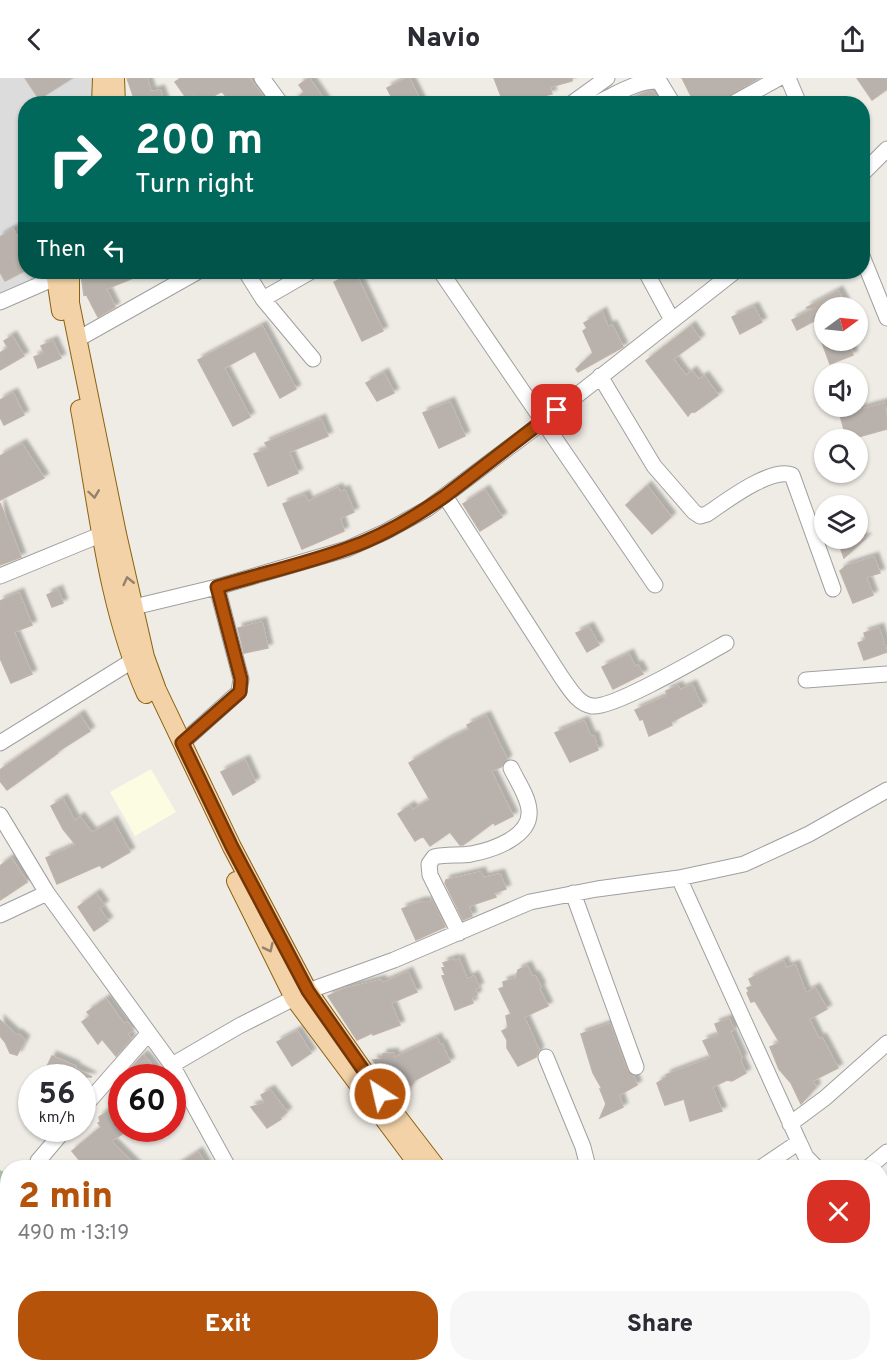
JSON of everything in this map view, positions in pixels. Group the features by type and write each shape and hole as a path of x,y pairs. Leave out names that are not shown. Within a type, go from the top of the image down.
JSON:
{"main road":[{"path":"101,96 102,78"},
{"path":"115,78 116,96"},
{"path":"63,279 78,339 109,534"},
{"path":"63,279 87,447 125,608 153,710 301,994 380,1094 420,1160"},
{"path":"138,659 157,690 301,994"}],"street":[{"path":"262,78 275,96"},
{"path":"582,96 606,78"},
{"path":"746,96 779,78"},
{"path":"788,78 796,96"},
{"path":"612,96 651,81 659,81 668,96"},
{"path":"870,166 887,149"},
{"path":"870,276 887,318"},
{"path":"0,302 53,279"},
{"path":"78,339 185,279"},
{"path":"250,279 263,299 313,359"},
{"path":"263,299 298,279"},
{"path":"446,279 655,585"},
{"path":"650,279 672,320"},
{"path":"125,608 217,587 347,549 427,509 543,422 725,279"},
{"path":"600,376 654,466 694,513 700,516 707,514 755,482 787,473 792,475 833,589"},
{"path":"445,496 556,669 582,703 602,706 654,683 726,643"},
{"path":"0,576 109,534"},
{"path":"182,743 240,692 241,679 217,587"},
{"path":"0,743 138,659"},
{"path":"806,680 887,674"},
{"path":"459,933 430,875 429,864 434,857 484,850 516,837 524,830 529,819 528,805 511,768"},
{"path":"173,1064 301,994 394,960 530,902 573,893 679,878 757,859 809,834 887,790"},
{"path":"0,815 46,893 170,1064"},
{"path":"679,878 790,1124 809,1160"},
{"path":"0,915 46,893"},
{"path":"573,893 636,1067"},
{"path":"96,1093 148,1034"},
{"path":"790,1124 825,1098 887,1043"},
{"path":"546,1057 586,1160"},
{"path":"186,1092 224,1160"},
{"path":"39,1160 54,1142"},
{"path":"772,1160 799,1142"}],"shaded area":[{"path":"0,78 98,78 98,96 18,96 18,279 39,279 0,299"},
{"path":"151,769 176,812 135,836 110,792"}],"building":[{"path":"25,78 72,78 44,96 37,96"},
{"path":"127,78 147,78 151,92 160,90 162,96 133,96"},
{"path":"181,78 249,78 263,96 225,96 222,91 214,96 195,96 194,94 185,96 175,82"},
{"path":"309,78 321,96 300,96 304,92 299,85"},
{"path":"409,78 418,96 391,96 387,88"},
{"path":"494,78 572,78 572,81 550,87 552,94 501,96"},
{"path":"682,78 759,78 729,96 691,96"},
{"path":"857,78 884,78 887,82 887,89 872,100"},
{"path":"652,91 656,96 639,96"},
{"path":"13,229 18,238 18,274 5,281 0,272 0,237"},
{"path":"82,279 131,279 106,289 115,307 98,317 86,294 84,295"},
{"path":"340,279 358,279 383,331 362,341 334,282"},
{"path":"838,291 842,297 827,297"},
{"path":"754,307 762,322 740,334 732,317"},
{"path":"814,309 814,321 797,330 792,320"},
{"path":"602,312 608,327 612,325 623,347 578,372 576,369 593,353 583,331 587,328 584,323"},
{"path":"262,326 296,389 280,398 255,351 224,368 250,417 233,426 198,360"},
{"path":"691,326 700,339 673,359 686,376 692,371 699,380 704,376 718,395 688,416 646,361"},
{"path":"12,336 24,356 0,370 0,353 8,348 4,341"},
{"path":"53,341 61,358 38,368 34,357 44,353 41,346"},
{"path":"825,351 852,351 853,355 830,363"},
{"path":"384,373 394,393 377,401 366,383"},
{"path":"13,393 24,415 4,425 0,417 0,400"},
{"path":"450,402 465,436 439,448 423,413"},
{"path":"885,403 887,429 868,434 868,429 844,429 841,417 868,417 868,408"},
{"path":"321,419 328,436 289,452 298,473 268,486 254,454 268,449 265,443"},
{"path":"22,444 44,478 0,500 0,456"},
{"path":"647,486 671,517 652,534 626,505"},
{"path":"338,488 340,492 345,490 354,512 340,518 344,531 302,549 283,504 305,495 308,502"},
{"path":"485,490 502,517 480,531 463,504"},
{"path":"0,503 21,557 0,565"},
{"path":"841,549 854,549 844,558"},
{"path":"874,557 880,573 866,577 873,595 853,603 840,571 846,566"},
{"path":"58,590 63,603 52,607 47,595"},
{"path":"19,593 32,625 14,632 32,674 11,683 0,658 0,601"},
{"path":"262,622 268,648 244,653 238,628"},
{"path":"589,627 599,645 587,652 576,633"},
{"path":"879,628 887,652 864,660 858,643 866,640 864,633"},
{"path":"629,654 635,667 638,665 643,674 613,689 602,667"},
{"path":"692,685 702,706 649,736 643,719 640,720 635,710 667,696 666,691 678,686 680,690"},
{"path":"80,715 90,731 57,752 7,790 0,781 0,770"},
{"path":"486,716 507,759 501,767 491,771 513,816 495,825 494,822 463,845 460,845 450,832 430,846 423,836 415,841 398,814 410,806 413,810 430,800 409,763 469,730 467,725"},
{"path":"584,721 591,737 594,736 598,750 570,762 555,733"},
{"path":"245,760 255,782 233,795 221,772"},
{"path":"63,799 75,821 80,817 92,833 113,821 130,852 102,868 100,865 57,884 46,858 76,845 63,829 51,806"},
{"path":"11,858 27,882 0,900 0,866"},
{"path":"481,872 483,878 500,874 506,889 494,893 496,897 469,906 472,916 463,920 445,883 446,880"},
{"path":"96,894 104,905 99,908 108,921 94,931 78,907"},
{"path":"431,898 445,927 416,940 402,909 420,902 432,902"},
{"path":"454,959 456,961 459,959 467,979 474,976 479,987 475,989 477,995 471,998 473,1003 455,1010 442,976 445,975 442,968 445,967 443,963"},
{"path":"784,961 786,968 795,965 806,993 815,988 827,1009 809,1019 838,1068 812,1081 816,1087 801,1104 791,1083 779,1069 770,1047 780,1043 755,1001 751,1002 747,993 749,991 747,988 752,986 749,979"},
{"path":"527,966 541,987 539,988 548,1006 524,1017 539,1050 536,1057 518,1066 507,1048 507,1040 502,1031 508,1028 506,1016 511,1014 499,989 504,987 503,982 516,978 518,970"},
{"path":"408,972 417,992 391,1003 400,1025 357,1040 328,996 343,989 381,980 383,983"},
{"path":"106,999 124,1024 127,1022 133,1030 127,1034 131,1039 116,1056 102,1039 98,1044 82,1022 90,1016 87,1012"},
{"path":"729,1019 734,1030 730,1031 746,1073 732,1081 727,1080 712,1087 722,1111 690,1121 684,1099 665,1105 657,1083 667,1077 666,1075 711,1058 703,1041 719,1035 715,1024"},
{"path":"0,1020 25,1040 17,1055 10,1053 0,1036"},
{"path":"610,1024 627,1070 637,1085 619,1095 623,1107 600,1118 606,1104 600,1089 602,1089 593,1073 581,1034"},
{"path":"297,1031 311,1053 292,1066 277,1042"},
{"path":"437,1038 450,1062 415,1080 401,1098 373,1060 381,1059 383,1054 394,1053 394,1058"},
{"path":"143,1055 151,1064 135,1064"},
{"path":"52,1056 70,1064 48,1064"},
{"path":"270,1090 287,1112 267,1128 251,1107 265,1103 261,1095"},
{"path":"108,1111 108,1142 112,1142 130,1160 79,1160 72,1151 83,1142 96,1142 96,1131 101,1127 98,1123 100,1122 99,1117"},
{"path":"198,1152 203,1160 186,1160"}],"route":[{"path":"380,1094 308,991 232,847 182,743 240,692 241,679 217,587 347,549 385,532 427,509 557,410"}]}
